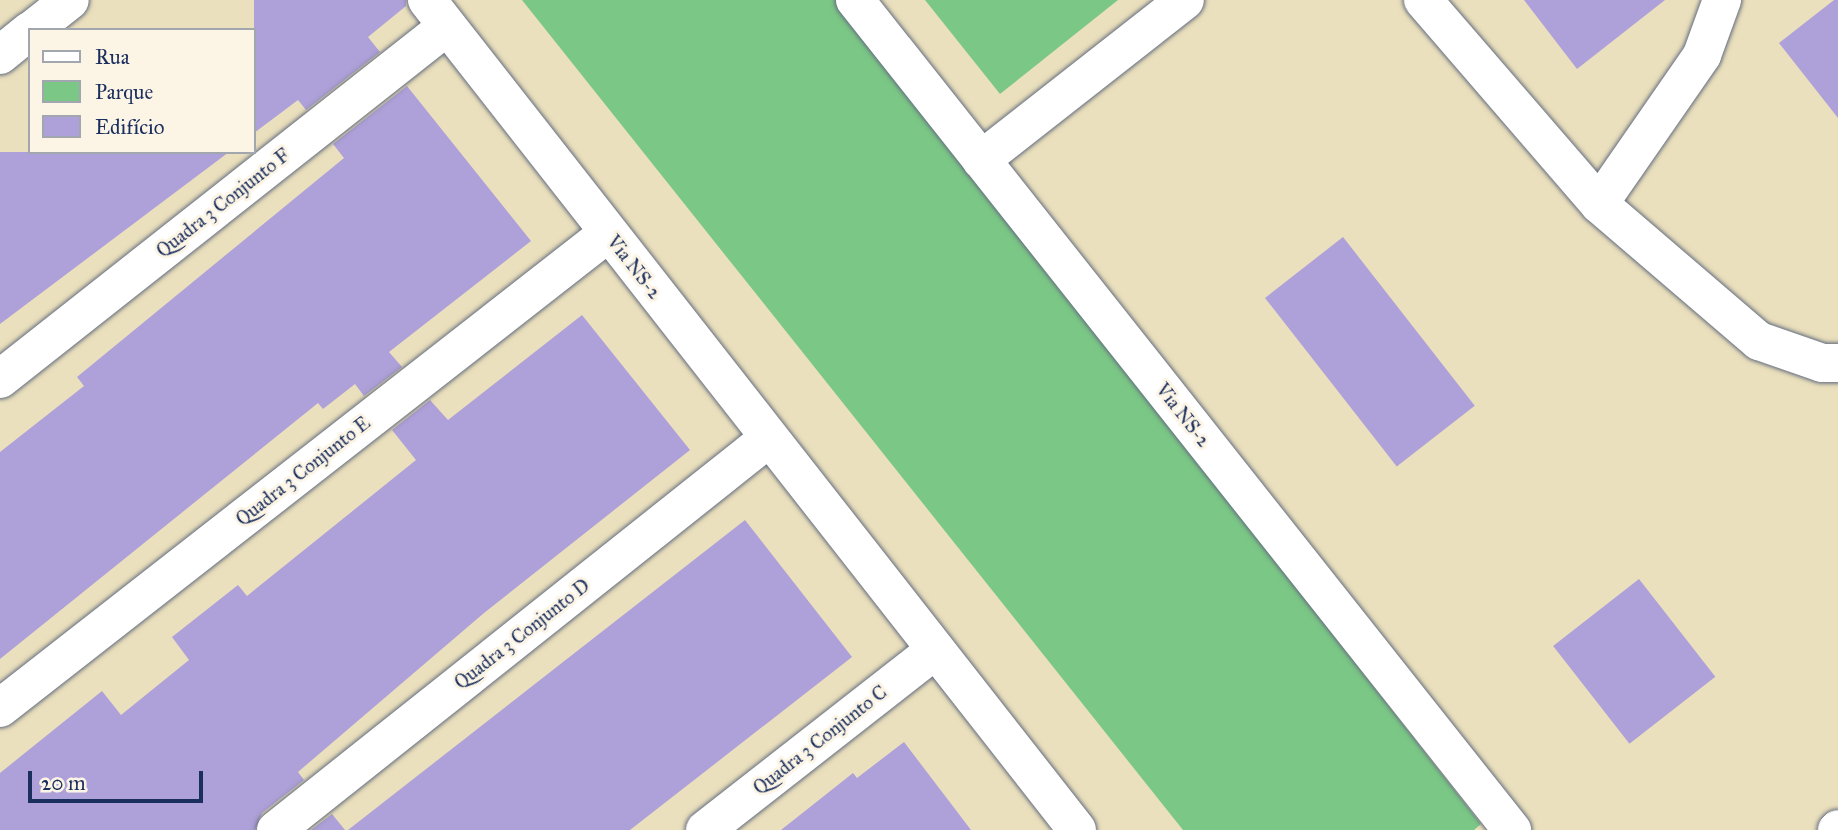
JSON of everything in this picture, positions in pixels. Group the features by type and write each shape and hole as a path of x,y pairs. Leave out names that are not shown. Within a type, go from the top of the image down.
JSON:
{"street":[{"path":"35,28 69,0"},
{"name":"Via NS-2","path":"855,0 1512,830"},
{"path":"981,160 1185,0"},
{"path":"1423,0 1599,204 1759,341 1822,363 1838,363"},
{"path":"1599,204 1702,55 1722,0"},
{"name":"Via NS-2","path":"436,14 1077,830"},
{"name":"Quadra 3 Conjunto F","path":"0,379 436,14"},
{"path":"0,55 28,33"},
{"name":"Quadra 3 Conjunto E","path":"0,708 607,234"},
{"name":"Quadra 3 Conjunto D","path":"276,830 769,438"},
{"name":"Quadra 3 Conjunto C","path":"705,830 935,650"}],"green space":[{"path":"522,0 837,0 1481,824 1474,830 1183,830"},
{"path":"925,0 1118,0 1000,94"}],"building":[{"path":"254,0 406,0 406,6 368,37 380,52 306,110 298,100 256,132"},
{"path":"1524,0 1665,0 1577,69"},
{"path":"1834,0 1838,0 1838,118 1779,43"},
{"path":"407,86 531,241 389,352 402,367 364,396 355,384 323,409 318,403 0,659 0,452 84,386 77,377 344,158 333,144"},
{"path":"0,152 226,154 0,324"},
{"path":"1343,237 1475,406 1397,467 1265,298"},
{"path":"582,315 690,450 484,613 298,772 304,780 262,813 255,830 0,830 0,773 102,691 121,715 189,660 172,637 238,585 247,596 416,460 392,430 430,400 448,420"},
{"path":"745,520 852,657 630,830 348,830"},
{"path":"1639,579 1715,677 1629,744 1553,646"},
{"path":"904,742 971,830 781,830 853,773 857,778"},
{"path":"332,814 345,830 311,830"}]}
